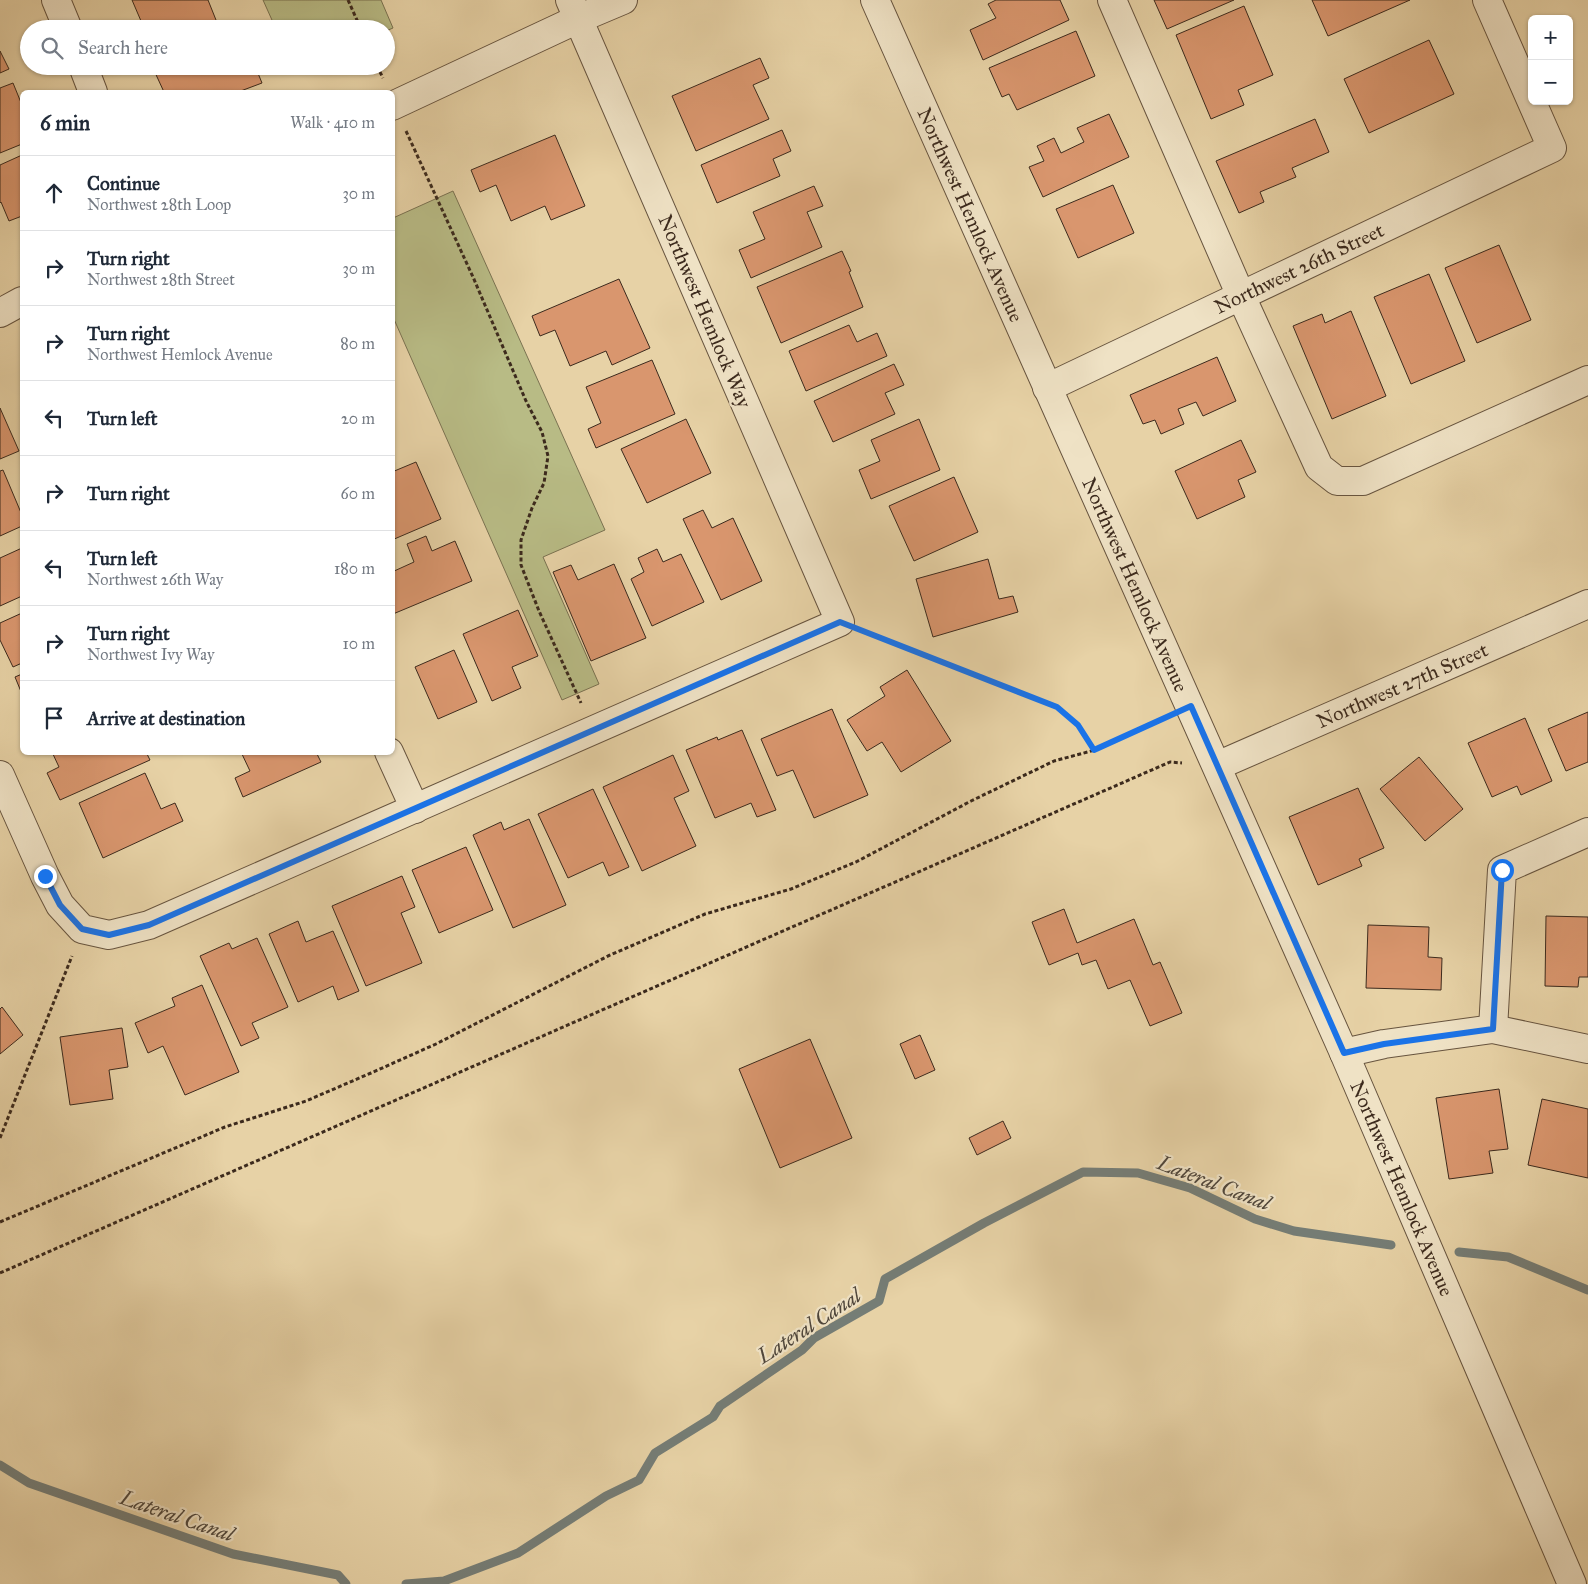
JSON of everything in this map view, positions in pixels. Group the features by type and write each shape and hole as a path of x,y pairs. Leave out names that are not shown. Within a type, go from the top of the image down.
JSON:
{"street":[{"path":"56,0 64,20"},
{"path":"395,105 574,10 623,0"},
{"name":"Northwest Hemlock Avenue","path":"875,0 1047,388 1218,766 1344,1053 1572,1584"},
{"path":"1112,0 1241,296 1319,467 1337,481 1363,482 1588,380"},
{"name":"Northwest 26th Street","path":"1047,388 1552,148 1487,0"},
{"name":"Northwest Hemlock Way","path":"574,10 840,622"},
{"path":"86,75 92,90"},
{"path":"0,313 20,302"},
{"name":"Northwest 27th Street","path":"1218,766 1588,604"},
{"path":"0,775 60,905 82,929 109,935 149,925 840,622"},
{"path":"390,755 415,809"},
{"path":"1493,1029 1502,870 1588,832"},
{"path":"1344,1053 1384,1044 1493,1029 1588,1048"}],"path":[{"path":"348,0 357,20"},
{"path":"395,108 474,277 526,401 542,432 548,456 544,483 532,508 521,540 521,564 539,611 593,731"},
{"path":"840,622 1057,707 1078,725 1094,750"},
{"path":"0,1222 225,1127 306,1101 371,1073 436,1044 608,956 705,914 791,889 856,862 971,801 1054,761 1094,750 1191,706"},
{"path":"0,1273 1170,762 1218,766"},
{"path":"0,1138 82,929"}],"green space":[{"path":"263,0 381,0 390,20 272,20"},
{"path":"453,191 605,530 543,557 599,684 562,700 395,322 395,217"}],"building":[{"path":"132,0 208,0 216,20 141,20"},
{"path":"996,0 1060,0 1069,20 983,60 970,30 996,18 988,4"},
{"path":"1154,0 1234,0 1167,29"},
{"path":"1312,0 1410,0 1328,36"},
{"path":"1244,6 1273,75 1238,90 1244,105 1211,119 1176,35"},
{"path":"1076,31 1095,76 1017,110 1009,94 1002,97 989,68"},
{"path":"1429,40 1454,94 1369,133 1344,79"},
{"path":"0,51 9,69 0,73"},
{"path":"760,58 769,78 753,85 769,119 696,151 672,96"},
{"path":"156,75 259,75 262,83 243,90 163,90"},
{"path":"13,83 20,100 20,145 0,153 0,88"},
{"path":"1109,114 1129,157 1043,197 1029,167 1044,161 1037,146 1054,138 1061,153 1084,142 1077,128"},
{"path":"1315,119 1329,152 1292,168 1296,177 1260,192 1264,202 1239,213 1216,161"},
{"path":"782,130 791,151 773,159 780,176 717,203 701,165"},
{"path":"555,135 585,206 551,220 545,206 511,221 496,185 480,192 471,170"},
{"path":"20,156 20,217 9,221 0,203 0,165"},
{"path":"1113,185 1134,233 1078,258 1056,209"},
{"path":"814,186 823,206 807,212 822,247 751,278 739,250 765,239 753,212"},
{"path":"1499,245 1531,320 1477,343 1445,268"},
{"path":"842,251 863,307 781,343 757,287"},
{"path":"1429,274 1465,361 1411,384 1374,297"},
{"path":"619,279 650,348 612,365 606,351 570,366 555,330 540,336 532,316"},
{"path":"1351,311 1386,396 1332,419 1293,326 1322,314 1325,323"},
{"path":"849,325 857,342 877,333 887,356 806,391 789,351"},
{"path":"1217,357 1236,401 1203,416 1196,402 1178,409 1184,424 1161,434 1155,420 1143,424 1130,395"},
{"path":"652,360 675,414 596,448 588,429 601,423 586,387"},
{"path":"894,364 904,385 885,393 895,414 833,442 814,401"},
{"path":"0,408 19,451 0,459"},
{"path":"686,419 711,473 647,503 621,449"},
{"path":"919,419 940,470 871,499 859,470 880,461 871,440"},
{"path":"1241,440 1256,472 1238,480 1245,497 1197,519 1175,471"},
{"path":"416,462 441,519 395,539 395,471"},
{"path":"3,470 20,510 20,527 0,536 0,471"},
{"path":"954,477 978,532 914,561 889,506"},
{"path":"703,510 712,528 733,518 762,581 721,600 683,519"},
{"path":"426,536 432,551 455,541 472,581 395,613 395,571 414,562 407,544"},
{"path":"20,549 20,597 0,606 0,558"},
{"path":"657,549 663,562 681,554 704,602 652,626 631,579 644,572 638,558"},
{"path":"988,559 999,599 1013,596 1018,612 933,637 916,579"},
{"path":"614,564 646,638 591,661 553,572 571,565 578,580"},
{"path":"518,610 538,656 512,667 521,688 492,701 463,634"},
{"path":"20,614 20,664 13,667 0,640 0,623"},
{"path":"454,650 477,702 438,719 415,667"},
{"path":"907,670 951,741 901,772 882,742 867,751 847,720 885,696 880,687"},
{"path":"20,675 20,689 15,677"},
{"path":"832,709 868,795 814,818 793,770 777,776 761,739"},
{"path":"1588,712 1588,762 1566,771 1548,729"},
{"path":"1525,718 1552,781 1521,795 1517,786 1492,797 1468,743"},
{"path":"742,730 776,810 757,817 751,803 715,818 686,750 717,737 718,740"},
{"path":"53,755 148,755 150,760 60,800 47,773 59,767"},
{"path":"242,755 318,755 321,762 243,797 235,778 250,771"},
{"path":"673,755 689,791 674,798 696,846 642,871 603,787"},
{"path":"1419,757 1463,809 1425,841 1380,789"},
{"path":"145,773 161,809 175,803 183,821 103,858 79,803"},
{"path":"1358,788 1384,848 1359,859 1362,866 1318,885 1289,817"},
{"path":"593,789 629,867 609,876 603,862 568,878 538,814"},
{"path":"529,819 566,905 513,928 473,835 501,822 504,830"},
{"path":"466,847 493,910 439,933 412,870"},
{"path":"402,876 415,907 401,913 422,963 366,986 332,906"},
{"path":"1064,909 1077,943 1134,919 1153,965 1160,962 1182,1013 1150,1026 1130,980 1108,989 1096,960 1082,965 1078,953 1049,965 1032,922"},
{"path":"1546,916 1588,917 1588,977 1579,977 1578,987 1545,986"},
{"path":"298,921 306,942 333,931 359,991 338,1000 333,986 298,1002 269,934"},
{"path":"1368,925 1429,927 1428,957 1442,958 1441,990 1366,988"},
{"path":"257,938 288,1007 252,1023 259,1038 241,1046 200,956 229,943 232,949"},
{"path":"202,985 239,1072 185,1095 163,1046 148,1053 135,1023 175,1006 172,998"},
{"path":"2,1007 23,1035 0,1054 0,1009"},
{"path":"122,1028 128,1067 109,1070 113,1099 70,1105 60,1037"},
{"path":"920,1035 935,1070 915,1079 900,1044"},
{"path":"810,1039 852,1138 780,1168 739,1069"},
{"path":"1499,1089 1508,1149 1489,1151 1493,1173 1449,1179 1436,1098"},
{"path":"1542,1099 1588,1109 1588,1178 1528,1165"},
{"path":"1003,1121 1011,1138 977,1155 969,1138"}],"waterway":[{"name":"Lateral Canal","path":"406,1584 444,1581 518,1553 606,1496 639,1480 655,1453 713,1417 720,1406 802,1350 814,1338 879,1301 885,1279 984,1223 1083,1172 1138,1173 1190,1188 1255,1219 1294,1231 1391,1245"},
{"name":"Lateral Canal","path":"1459,1252 1508,1257 1588,1290"},
{"name":"Lateral Canal","path":"0,1465 29,1483 233,1554 338,1575 346,1584"}],"route":[{"path":"45,876 60,905 82,929 109,935 149,925 840,622 1057,707 1078,725 1094,750 1191,706 1344,1053 1384,1044 1493,1029 1502,870"}]}
